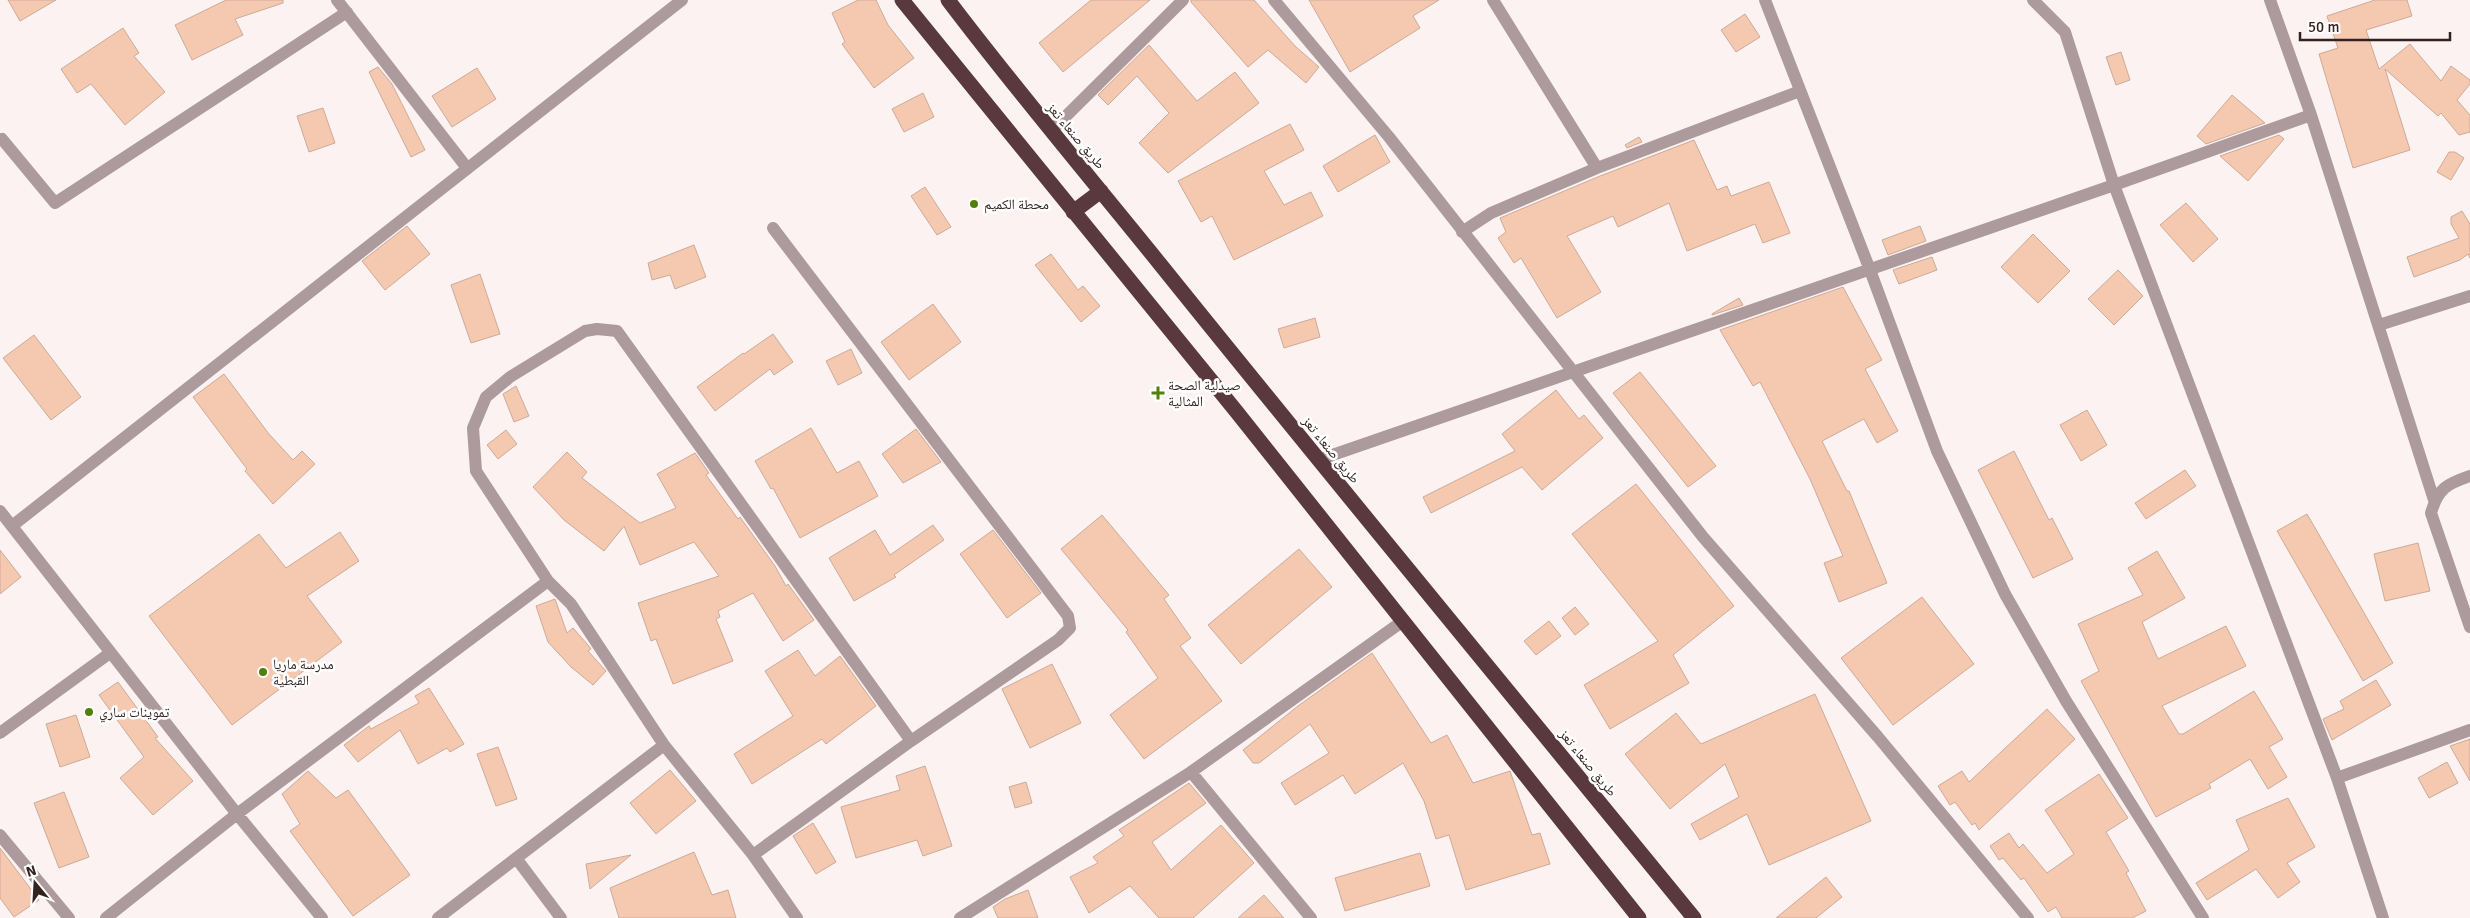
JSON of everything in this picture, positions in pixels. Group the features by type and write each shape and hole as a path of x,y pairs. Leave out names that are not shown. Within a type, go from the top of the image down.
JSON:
{"highway":[{"path":"902,0 1236,411 1639,918"},
{"name":"طريق صنعاء تعز","path":"948,0 1015,89 1101,191 1318,460 1694,918"},
{"path":"1073,212 1101,191"}],"street":[{"path":"337,0 467,168"},
{"path":"12,526 682,0"},
{"path":"1051,132 1183,0"},
{"path":"1274,0 1389,137 1703,537 1878,737 2028,918"},
{"path":"1493,0 1596,168"},
{"path":"1765,0 1870,270 1937,451 2005,594 2066,702 2203,918"},
{"path":"2033,0 2065,32 2114,185 2337,778 2383,918"},
{"path":"2270,0 2311,115 2434,500"},
{"path":"0,140 2,139 55,203 346,12"},
{"path":"1462,231 1491,213 1596,168 1800,91"},
{"path":"1318,460 1574,373 2311,115"},
{"path":"753,855 911,741 1058,640 1070,628 1068,616 773,228"},
{"path":"2379,326 2470,296"},
{"path":"796,918 753,855 664,745 571,604 548,581 476,471 473,428 486,396 510,377 585,332 597,329 617,331 911,741"},
{"path":"2470,476 2447,484 2434,500 2431,513 2470,627"},
{"path":"0,511 236,814 322,918"},
{"path":"106,918 236,814 548,581"},
{"path":"960,918 1191,772 1403,621"},
{"path":"0,734 110,653"},
{"path":"2337,778 2470,730"},
{"path":"438,918 664,745"},
{"path":"1191,772 1311,918"},
{"path":"0,835 70,918"},
{"path":"516,858 561,918"}],"building":[{"path":"8,0 56,0 20,21"},
{"path":"226,0 283,0 283,3 235,19 243,35 192,60 175,25"},
{"path":"858,0 876,0 888,25 914,58 874,88 842,44 845,42 832,13"},
{"path":"1091,0 1150,0 1063,72 1039,43"},
{"path":"1191,0 1254,0 1295,46 1319,67 1306,83 1268,50 1248,67"},
{"path":"1309,0 1439,0 1413,16 1420,28 1350,72"},
{"path":"2375,0 2407,0 2412,16 2366,30 2379,69 2410,44 2441,81 2451,66 2470,80 2470,84 2457,100 2470,115 2470,132 2459,135 2441,113 2438,116 2385,69 2410,150 2353,168 2319,54 2338,48 2327,16"},
{"path":"1745,14 1760,37 1736,52 1721,30"},
{"path":"123,28 139,53 134,56 165,92 125,125 91,84 77,93 61,69"},
{"path":"1149,45 1197,101 1235,72 1259,103 1168,173 1139,143 1169,113 1137,76 1108,105 1098,95"},
{"path":"2121,52 2130,80 2116,85 2106,57"},
{"path":"378,67 392,84 425,150 411,157 369,72"},
{"path":"477,68 496,99 452,127 432,96"},
{"path":"923,93 934,117 904,132 892,109"},
{"path":"2232,95 2265,123 2206,144 2197,136"},
{"path":"323,108 335,143 309,152 297,116"},
{"path":"1290,124 1304,150 1264,171 1284,205 1311,192 1323,216 1234,260 1212,216 1201,222 1178,181"},
{"path":"1375,135 1390,162 1338,192 1323,166"},
{"path":"2279,135 2284,139 2248,181 2220,156"},
{"path":"1639,137 1642,142 1627,148 1625,145"},
{"path":"1694,140 1717,190 1727,186 1731,196 1769,182 1790,233 1763,243 1755,224 1687,251 1669,203 1618,227 1613,216 1567,236 1601,292 1557,318 1521,258 1514,263 1498,238 1506,232 1500,218 1600,176"},
{"path":"2449,152 2455,152 2464,158 2451,180 2437,172"},
{"path":"925,187 951,227 937,235 911,196"},
{"path":"2186,203 2218,239 2193,262 2160,225"},
{"path":"2462,211 2470,224 2470,258 2468,254 2460,260 2414,277 2407,257 2459,238 2451,224 2451,217"},
{"path":"407,226 430,254 385,290 362,261"},
{"path":"1920,226 1926,241 1888,255 1882,240"},
{"path":"2033,234 2070,271 2038,303 2001,267"},
{"path":"694,245 706,277 675,289 670,275 652,280 648,263"},
{"path":"1051,254 1078,290 1083,286 1100,306 1081,322 1035,265"},
{"path":"1932,257 1937,270 1899,284 1893,270"},
{"path":"2118,270 2143,296 2114,325 2088,299"},
{"path":"480,274 500,334 471,343 451,285"},
{"path":"1843,287 1882,360 1865,369 1898,431 1877,443 1864,419 1822,441 1847,491 1849,491 1887,583 1839,602 1824,563 1843,556 1810,479 1760,382 1753,386 1720,330"},
{"path":"1739,298 1743,305 1712,315 1712,314"},
{"path":"933,304 961,342 909,380 881,342"},
{"path":"1315,318 1320,337 1284,348 1278,329"},
{"path":"773,334 793,362 774,375 770,369 715,411 697,387 743,353"},
{"path":"34,335 81,397 51,420 3,358"},
{"path":"851,349 862,373 838,385 826,361"},
{"path":"1640,372 1716,466 1688,487 1613,393"},
{"path":"224,374 269,434 293,460 302,451 315,464 273,504 245,471 247,469 193,397"},
{"path":"516,386 529,416 514,422 503,394"},
{"path":"1556,390 1579,419 1584,415 1603,438 1542,490 1522,467 1431,513 1423,497 1515,451 1502,434"},
{"path":"2087,410 2107,445 2081,461 2060,425"},
{"path":"811,428 837,473 859,461 878,496 800,538 773,488 771,489 755,461"},
{"path":"916,429 941,462 903,483 882,454"},
{"path":"506,430 517,444 498,459 487,445"},
{"path":"2014,451 2049,520 2052,518 2073,559 2033,578 1978,470"},
{"path":"567,452 587,472 582,478 640,523 676,508 657,474 695,453 709,473 706,475 738,519 740,517 775,566 786,586 788,584 814,620 783,641 753,593 718,611 720,617 716,619 733,661 673,684 656,639 651,641 638,603 719,576 694,542 640,565 624,526 604,551 564,520 533,487"},
{"path":"2185,470 2196,486 2146,519 2135,503"},
{"path":"1636,484 1734,606 1673,655 1689,683 1610,729 1584,685 1658,641 1572,534"},
{"path":"2307,514 2393,663 2363,681 2277,531"},
{"path":"1102,515 1169,595 1164,599 1191,638 1180,646 1222,701 1144,759 1110,715 1158,678 1126,632 1128,630 1061,549"},
{"path":"933,525 944,540 894,575 896,577 854,601 829,558 875,530 890,555"},
{"path":"993,530 1041,593 1007,618 960,554"},
{"path":"340,532 359,561 307,596 342,642 232,725 149,616 259,534 286,568"},
{"path":"2418,543 2430,591 2385,601 2374,554"},
{"path":"1299,549 1332,587 1241,664 1208,625"},
{"path":"0,550 21,577 0,594"},
{"path":"2157,551 2185,598 2142,622 2158,659 2226,626 2246,666 2162,706 2179,734 2183,734 2254,691 2283,739 2269,747 2287,777 2268,789 2250,759 2209,784 2211,788 2156,817 2081,681 2099,671 2078,624 2143,595 2128,568"},
{"path":"1922,597 1974,664 1893,725 1841,658"},
{"path":"555,599 567,633 573,628 591,649 588,651 606,671 593,685 571,667 548,642 536,606"},
{"path":"1575,607 1589,624 1575,635 1562,618"},
{"path":"1549,621 1561,636 1536,655 1524,641"},
{"path":"798,650 815,676 840,656 876,706 826,744 822,739 752,784 734,754 793,716 765,671"},
{"path":"1372,653 1431,743 1447,735 1473,783 1510,771 1532,835 1540,833 1550,864 1466,890 1449,835 1436,839 1424,801 1403,763 1355,794 1343,775 1295,805 1281,783 1329,753 1310,724 1259,763 1253,763 1243,750 1298,706"},
{"path":"1052,664 1081,723 1030,748 1002,689"},
{"path":"2376,680 2391,705 2332,740 2323,719 2344,709 2340,701"},
{"path":"118,682 158,737 155,738 193,781 153,815 120,778 144,757 99,695"},
{"path":"429,688 464,744 450,752 447,748 418,764 400,730 358,762 344,745 369,726 371,729 419,703 415,696"},
{"path":"1815,694 1871,821 1769,865 1747,814 1700,840 1691,824 1739,797 1725,764 1670,809 1625,754 1676,713 1701,744"},
{"path":"2047,709 2075,739 1979,830 1975,823 1972,825 1955,802 1950,805 1938,786 1962,771 1969,782"},
{"path":"76,715 90,757 60,767 46,724"},
{"path":"2470,739 2470,781 2450,746"},
{"path":"498,747 517,799 496,806 477,754"},
{"path":"2447,762 2458,783 2429,798 2418,778"},
{"path":"925,766 952,846 923,856 917,840 856,858 841,807 900,790 896,776"},
{"path":"670,770 696,801 656,834 630,803"},
{"path":"308,771 336,798 348,790 410,875 353,916 290,831 300,824 282,794"},
{"path":"2099,774 2128,818 2106,832 2129,871 2126,873 2146,911 2132,918 2062,918 2056,907 2048,912 2024,878 2021,880 2003,858 1999,860 1990,846 2009,833 2019,848 2023,844 2047,873 2074,854 2045,810"},
{"path":"1026,782 1032,803 1015,808 1009,787"},
{"path":"1189,783 1206,803 1152,842 1171,870 1221,825 1254,863 1193,918 1159,918 1130,886 1089,913 1070,877 1098,863 1093,857 1124,836 1119,830"},
{"path":"64,792 89,857 59,868 34,803"},
{"path":"2288,798 2315,847 2287,863 2300,882 2278,898 2256,869 2207,900 2196,883 2249,850 2236,820"},
{"path":"813,823 836,862 816,874 793,836"},
{"path":"0,848 39,900 14,917 0,898"},
{"path":"694,852 712,895 728,890 736,918 619,918 610,888"},
{"path":"1420,853 1430,886 1345,911 1335,878"},
{"path":"631,855 590,889 586,864"},
{"path":"1826,877 1842,897 1816,918 1776,918"},
{"path":"1028,890 1038,918 998,918 993,907 1005,899"},
{"path":"1264,895 1284,918 1238,918"}],"place":[{"name":"محطة الكميم","path":"974,204"},
{"name":"صيدلية الصحة المثالية","path":"1158,393"},
{"name":"مدرسة ماريا القبطية","path":"263,672"},
{"name":"تموينات ساري","path":"89,712"}]}
